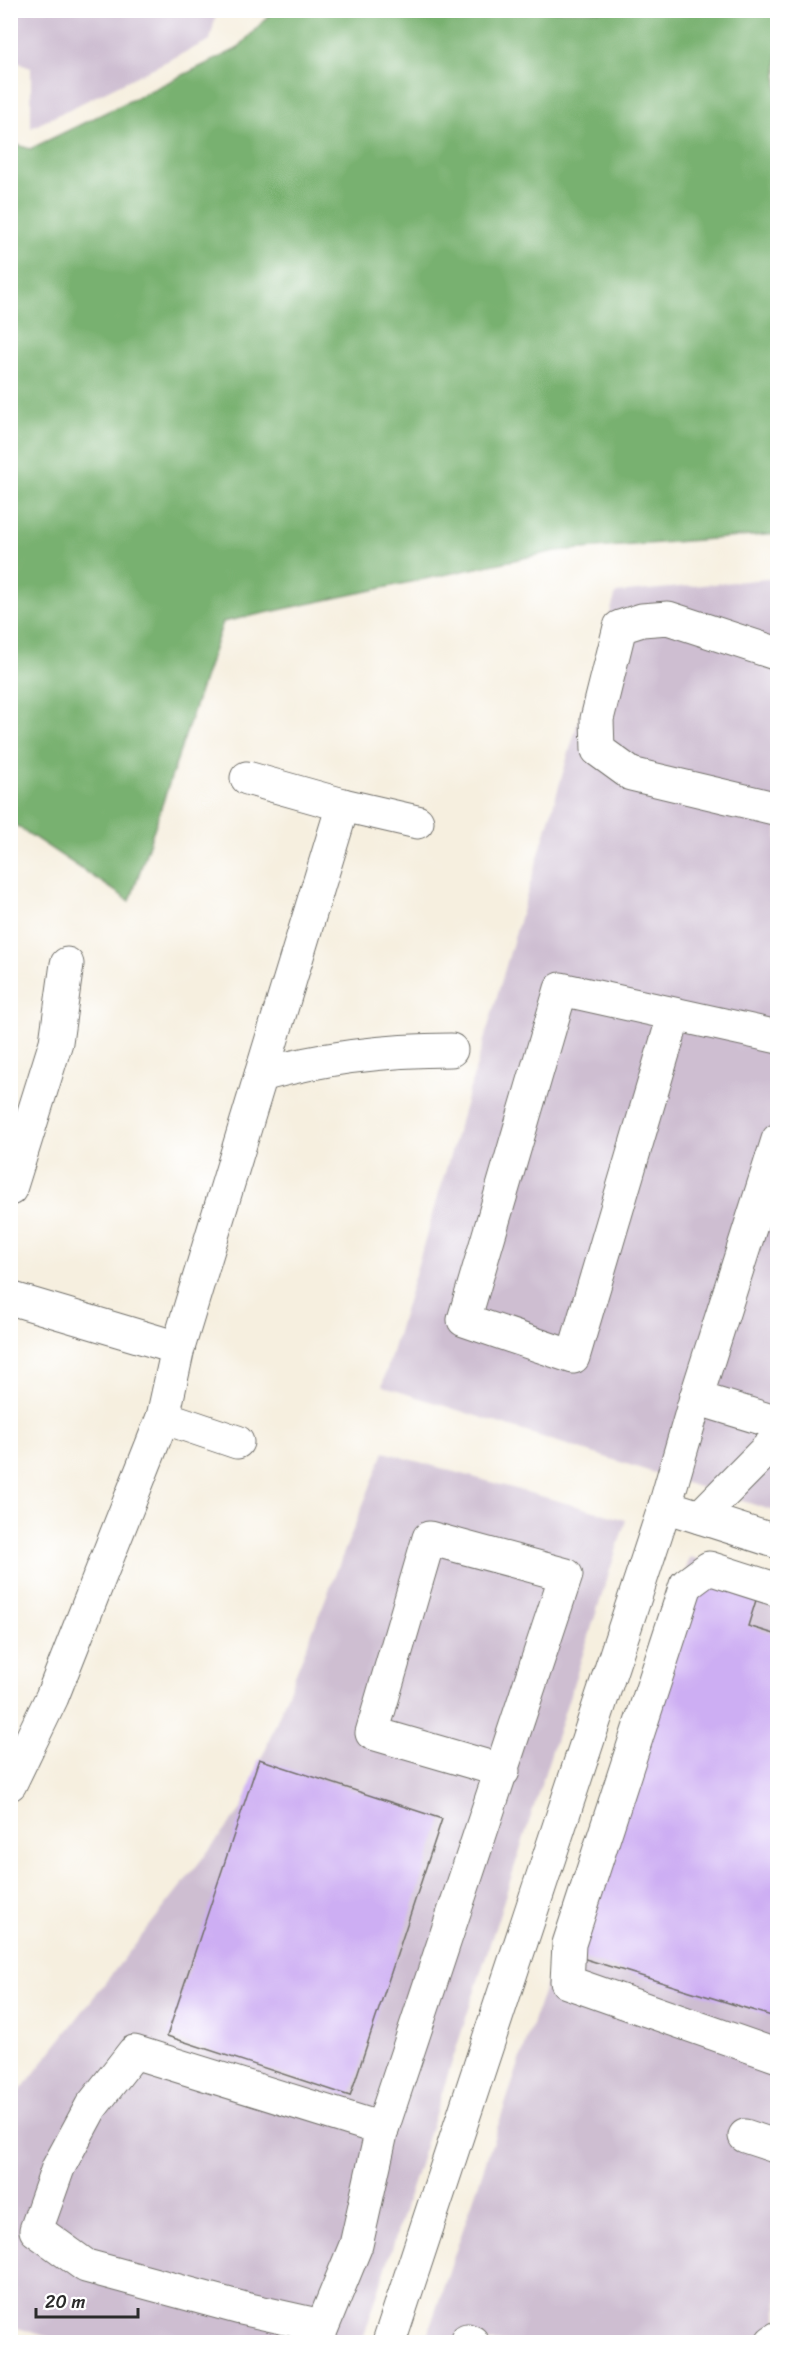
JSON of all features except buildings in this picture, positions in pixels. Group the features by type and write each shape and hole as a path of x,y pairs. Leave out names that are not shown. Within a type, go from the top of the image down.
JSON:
{"lane":[{"path":"777,654 668,618 642,620 620,627 597,719 598,750 631,774 777,809"},
{"path":"247,778 343,805 417,822"},
{"path":"10,1784 52,1697 163,1417 178,1348 343,805"},
{"path":"10,1189 56,1042 67,964"},
{"path":"674,1016 573,1357 465,1320 561,989 674,1016 777,1037"},
{"path":"261,1075 305,1063 425,1050 451,1050"},
{"path":"389,2343 665,1506 696,1398 777,1140"},
{"path":"10,1298 178,1348"},
{"path":"696,1398 777,1423"},
{"path":"163,1417 237,1442"},
{"path":"700,1517 777,1438"},
{"path":"665,1506 777,1542"},
{"path":"382,2129 134,2052 91,2107 58,2168 36,2230 86,2265 241,2308 319,2334 356,2245 382,2129 503,1771 566,1575 429,1538 372,1733 503,1771"},
{"path":"777,1590 709,1568 686,1584 569,1944 567,1982 777,2056"},
{"path":"745,2136 777,2147"},
{"path":"772,2343 777,2338"}],"shaded area":[{"path":"10,11 217,11 210,40 31,128 31,67 11,60"},
{"path":"777,578 777,1512 382,1386 616,593"},
{"path":"384,1452 626,1520 362,2342 65,2342 11,2326 10,2104 242,1808"},
{"path":"690,1557 777,1583 777,2342 425,2342"}],"green space":[{"path":"273,11 777,11 777,534 556,551 223,622 130,901 11,822 11,143 30,149 237,49"}]}
